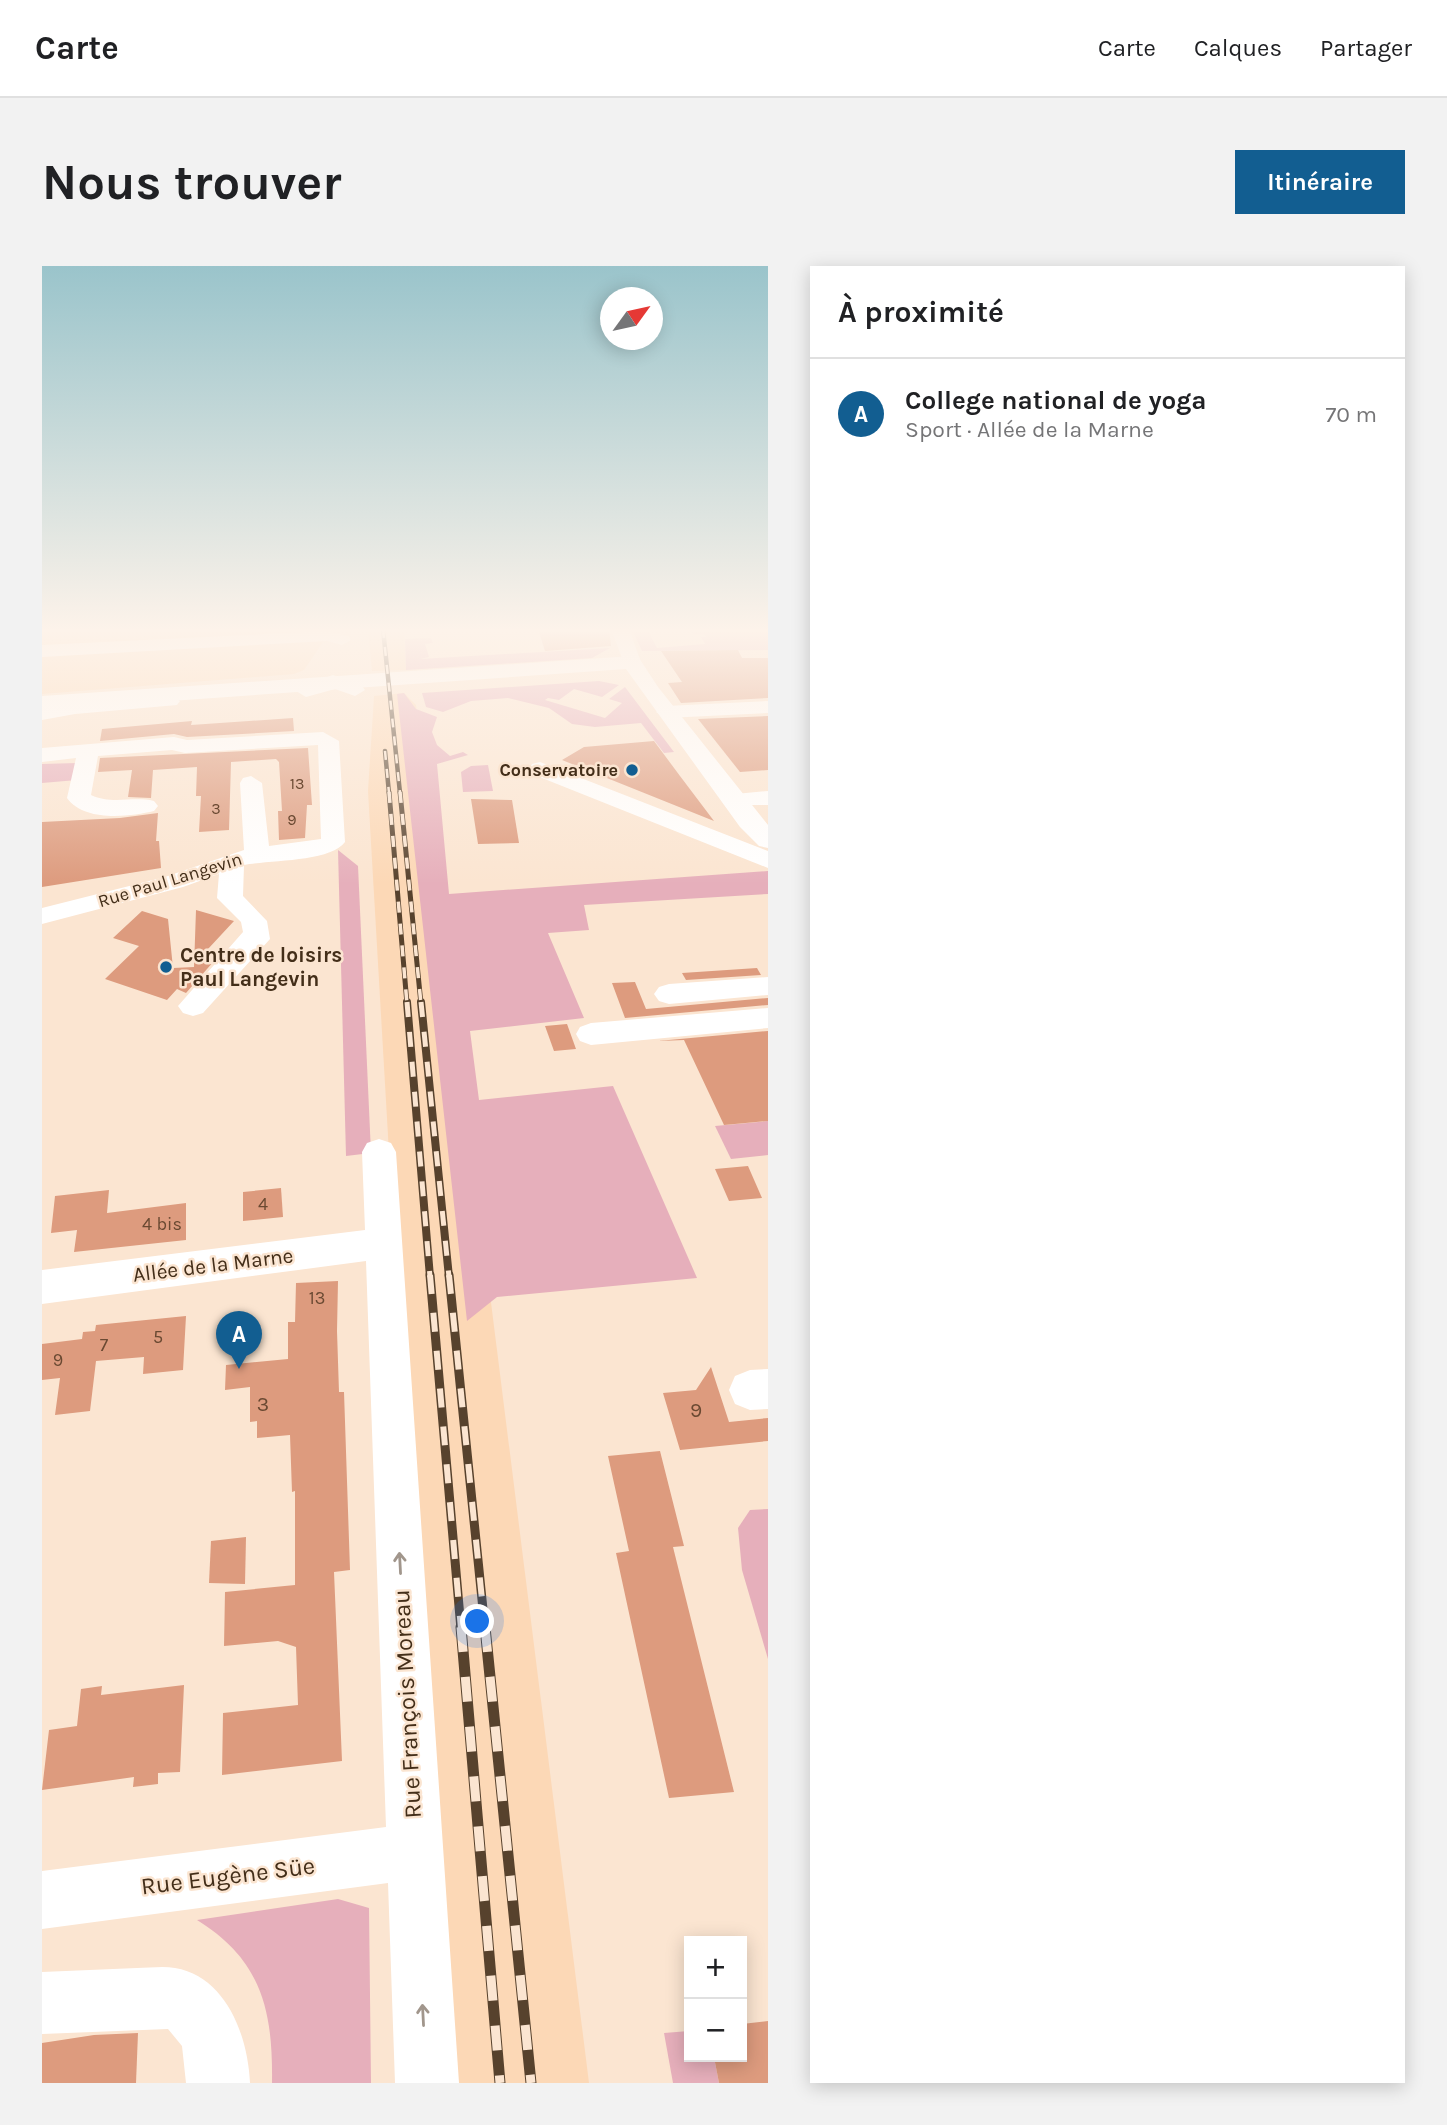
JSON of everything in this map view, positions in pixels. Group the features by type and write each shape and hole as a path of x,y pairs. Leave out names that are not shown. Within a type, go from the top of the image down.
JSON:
{"main road":[{"path":"667,714 741,810 765,854"}],"street":[{"name":"Rue Paul Langevin","path":"42,916 174,882 244,858 321,848 333,842 330,753 328,741 323,738 185,747 174,743 88,752"},
{"path":"42,755 88,752 79,798 102,809 146,806"},
{"path":"540,769 705,836 765,854"},
{"path":"193,1006 256,939 259,931 257,923 230,898 244,858 251,783"},
{"path":"705,836 745,829 741,810 768,798"},
{"path":"669,994 768,986"},
{"path":"591,1034 768,1018"},
{"path":"379,1152 384,1243"},
{"name":"Allée de la Marne","path":"42,1287 384,1243"},
{"name":"Rue François Moreau","path":"384,1243 427,2083"},
{"name":"Rue Eugène Süe","path":"42,1900 415,1851"},
{"path":"42,2003 176,1997 202,2017 218,2064 218,2083"}],"shaded area":[{"path":"373,714 417,714 589,2083 443,2083 368,791"},
{"path":"399,714 429,714 437,717 432,732 437,745 450,756 463,752 468,755 437,764 449,894 768,871 768,894 584,905 589,930 548,933 584,1018 470,1031 479,1100 613,1086 697,1278 497,1297 467,1321"},
{"path":"557,714 591,714 605,718 610,714 645,714 674,752 664,753 641,723 595,727 572,724"},
{"path":"77,763 77,780 42,783 42,764"},
{"path":"488,765 493,791 463,792 461,772 471,766"},
{"path":"338,850 358,866 371,1153 346,1156"},
{"path":"768,1121 768,1155 731,1159 715,1126"},
{"path":"768,1509 768,1659 742,1570 738,1528 750,1510"},
{"path":"338,1899 369,1908 371,2083 272,2083 272,2057 266,2010 250,1970 236,1952 197,1920"},
{"path":"684,2031 684,2062 715,2062 719,2083 673,2083 664,2033"}],"building":[{"path":"768,716 768,770 740,772 698,719"},
{"path":"293,718 294,731 187,737 174,734 100,741 102,729 192,721 191,725"},
{"name":"Conservatoire","path":"654,741 714,821 562,760 584,747"},
{"path":"308,748 312,805 307,805 305,838 279,840 278,811 282,811 279,762 276,759 231,762 229,830 199,832 201,796 196,796 197,767 153,770 151,798 128,797 132,770 98,772 100,758"},
{"path":"471,799 512,800 519,843 478,844"},
{"path":"158,813 156,841 159,841 161,868 42,887 42,822"},
{"name":"Centre de loisirs Paul Langevin","path":"196,910 234,921 208,949 221,953 186,993 177,989 167,1000 105,979 139,946 113,938 142,911 168,919 173,968 194,967"},
{"path":"757,968 761,975 686,980 682,973"},
{"path":"635,982 646,1009 768,998 768,1005 625,1018 612,983"},
{"path":"567,1024 576,1049 554,1051 545,1026"},
{"path":"768,1031 768,1121 724,1125 684,1040 658,1041"},
{"path":"748,1166 762,1198 729,1201 715,1169"},
{"path":"281,1188 283,1217 243,1221 243,1192"},
{"path":"109,1190 107,1213 186,1203 186,1240 74,1252 77,1230 51,1233 55,1196"},
{"path":"338,1281 339,1392 344,1392 350,1570 334,1572 342,1761 222,1775 223,1713 298,1705 296,1647 278,1641 224,1646 225,1592 295,1585 295,1491 292,1492 290,1435 257,1438 257,1421 250,1422 250,1387 225,1390 226,1365 288,1359 288,1322 295,1322 296,1283"},
{"path":"186,1316 183,1370 143,1374 144,1357 96,1361 90,1411 55,1415 60,1378 42,1380 42,1344 82,1339 83,1332 95,1331 96,1325"},
{"path":"711,1367 729,1422 768,1418 768,1441 680,1450 663,1393 696,1390"},
{"path":"660,1451 684,1546 673,1547 734,1792 669,1798 616,1553 629,1551 608,1456"},
{"path":"246,1537 245,1584 209,1583 211,1541"},
{"path":"184,1685 180,1772 158,1773 158,1784 133,1787 134,1777 42,1790 49,1730 77,1726 81,1689 102,1686 101,1695"},
{"path":"768,2021 768,2083 719,2083 715,2062 747,2062 747,2023"},
{"path":"138,2033 136,2083 42,2083 42,2043 94,2035"}],"railway":[{"path":"392,714 400,793"},
{"path":"385,751 389,793"},
{"path":"389,792 407,1004"},
{"path":"400,792 421,1004"},
{"path":"407,1002 430,1277"},
{"path":"421,1002 449,1277"},
{"path":"430,1275 461,1629"},
{"path":"449,1275 485,1629"},
{"path":"461,1627 500,2083"},
{"path":"485,1627 531,2083"}],"place":[{"name":"Conservatoire","path":"632,770"},
{"name":"Centre de loisirs Paul Langevin","path":"166,967"},
{"name":"College national de yoga","path":"239,1369"}]}
